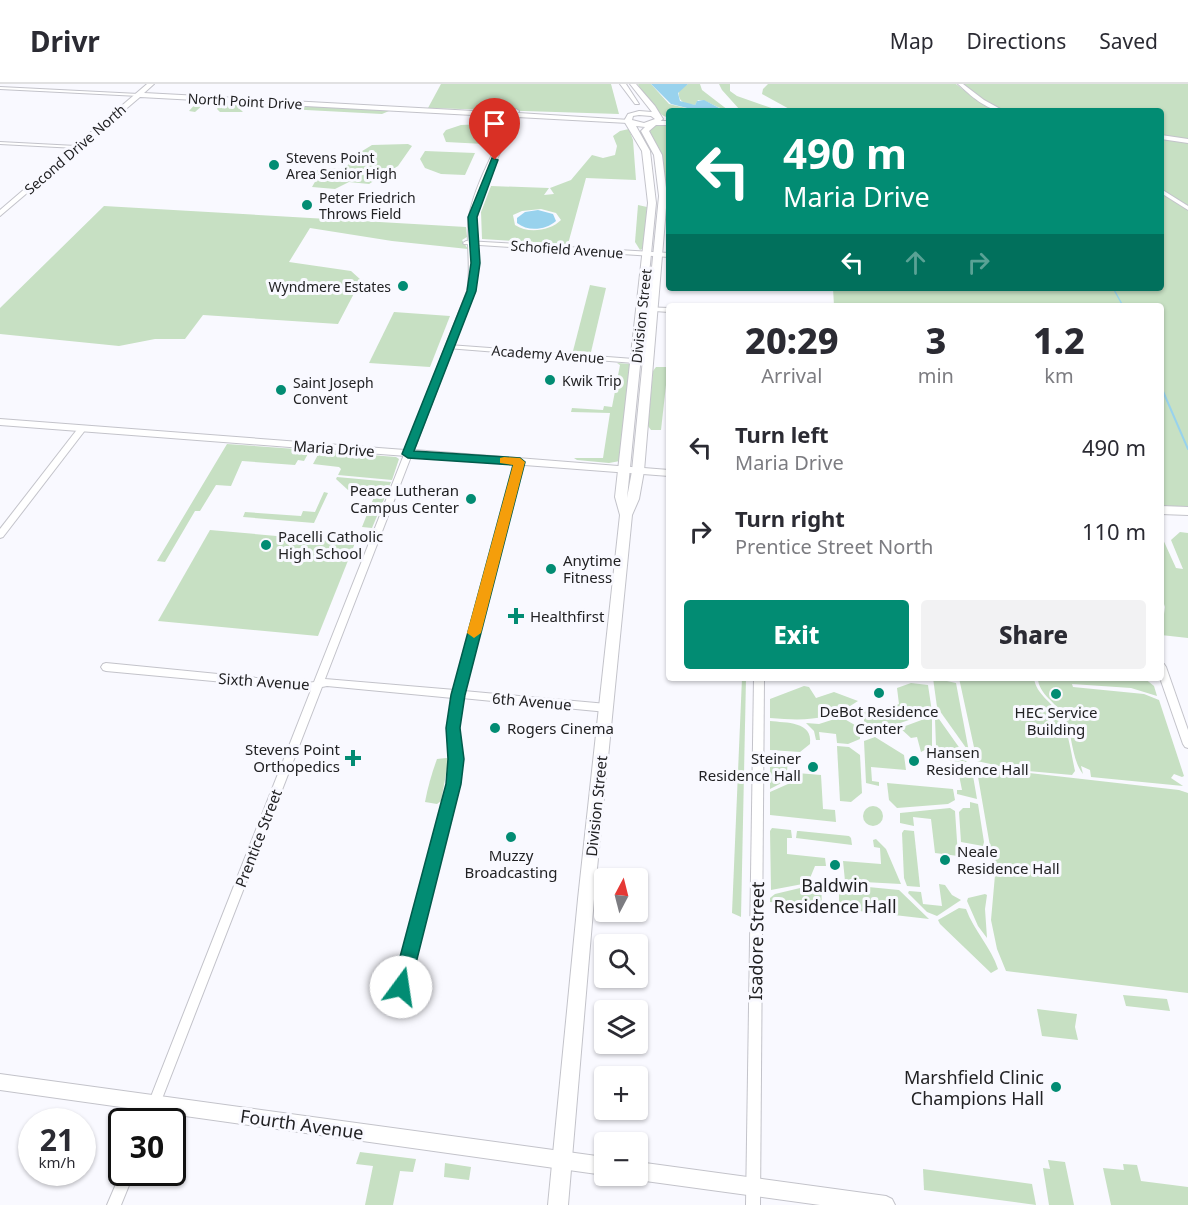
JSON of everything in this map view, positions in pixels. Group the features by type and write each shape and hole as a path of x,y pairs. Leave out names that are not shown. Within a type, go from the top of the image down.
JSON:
{"main road":[{"name":"Division Street","path":"558,1205 585,899 626,514 633,499 638,471 642,309 652,203 647,159 631,117 639,110 639,106 623,84"},
{"path":"633,84 639,94 654,108 655,120"},
{"path":"631,117 647,113 655,120"},
{"path":"631,117 655,120"},
{"name":"Division Street","path":"626,514 621,497 642,361 653,309 663,196 658,154 645,130 655,120"}],"street":[{"name":"Second Drive North","path":"0,214 151,84"},
{"path":"960,84 982,101 996,108"},
{"name":"North Point Drive","path":"2,89 631,117"},
{"path":"408,454 473,283 476,263 470,243 476,204 516,113"},
{"path":"655,120 666,121"},
{"path":"1164,137 1188,141"},
{"path":"0,143 76,147"},
{"path":"0,152 10,144"},
{"path":"1164,193 1188,208"},
{"name":"Schofield Avenue","path":"470,243 666,255"},
{"path":"642,309 666,310"},
{"name":"Academy Avenue","path":"449,347 642,361"},
{"name":"Maria Drive","path":"0,422 666,473"},
{"path":"0,535 82,429"},
{"name":"Prentice Street","path":"152,1108 408,454"},
{"path":"401,987 453,784 456,759 453,728 458,695 520,462"},
{"path":"1164,510 1188,512"},
{"name":"Sixth Avenue","path":"106,667 308,687 327,682 458,695"},
{"path":"1164,676 1188,744"},
{"name":"Isadore Street","path":"753,1205 759,681"},
{"name":"6th Avenue","path":"458,695 607,708"},
{"name":"Fourth Avenue","path":"0,1083 594,1164"},
{"path":"648,1172 886,1205"},
{"path":"114,1205 122,1186"}],"green space":[{"path":"441,84 611,84 619,114 428,108"},
{"path":"638,84 651,84 669,104 686,108 666,108 666,117 659,113 643,94"},
{"path":"688,84 700,84 702,90 725,108 702,100 698,100 695,105 682,102 679,90"},
{"path":"719,84 730,84 730,91 737,96 771,108 738,108"},
{"path":"768,84 956,84 992,108 788,108 762,94"},
{"path":"960,84 1188,84 1188,139 1164,135 1164,108 996,108 982,101"},
{"path":"198,101 240,102 240,109 243,112 220,112 217,109 219,106 204,104 195,112 189,111"},
{"path":"254,103 388,109 389,111 382,114 249,107"},
{"path":"666,124 666,182 659,154 649,131 656,125"},
{"path":"461,125 493,125 484,144 446,142 443,134 446,130"},
{"path":"629,129 633,140 636,180 586,178 568,244 482,239 481,212 491,186 549,188 544,195 554,194 550,188 571,180 592,155 603,158 615,155 617,146 613,136","holes":["541,209 556,213 561,220 551,227 539,230 520,228 515,225 513,215 522,211"]},
{"path":"1164,139 1188,142 1188,511 1164,510 1164,303 834,303 833,291 1164,291"},
{"path":"408,144 412,146 398,166 369,184 349,182 335,189 312,187 316,180 306,180 319,170 345,168 359,153 372,145"},
{"path":"425,151 475,153 465,175 441,174 425,168 420,159"},
{"path":"638,205 647,207 644,248 640,250 635,242"},
{"path":"104,206 466,227 467,237 462,240 468,249 392,241 310,228 289,262 351,271 361,280 338,324 203,315 185,339 155,339 119,346 0,334 0,308"},
{"path":"590,285 606,288 591,352 573,351"},
{"path":"394,312 450,316 430,367 369,363"},
{"path":"617,363 631,364 620,461 609,463 577,460 574,458 603,458 610,413 571,412 572,408 603,410 604,406 612,407 620,365"},
{"path":"656,367 666,367 661,430 651,430 648,426 653,371"},
{"path":"227,444 310,450 304,461 298,460 295,465 242,461 231,486 216,485 200,511 195,511 165,562 157,561"},
{"path":"320,451 399,459 392,480 338,475 341,469 339,467 313,464"},
{"path":"337,477 391,482 386,494 348,490 336,479"},
{"path":"324,492 328,493 314,523 243,517 245,512 301,516 303,511 315,512"},
{"path":"374,497 385,497 372,528 362,527"},
{"path":"210,530 355,543 318,636 158,621"},
{"path":"1180,532 1188,533 1188,638 1164,635 1164,542 1176,568 1183,569 1171,540"},
{"path":"742,681 746,681 741,917 732,913"},
{"path":"933,681 956,683 969,752 937,707"},
{"path":"960,681 1034,681 1041,694 1057,711 1063,723 1075,771 1072,775 1017,770 977,761"},
{"path":"1038,681 1148,681 1154,686 1157,696 1131,688 1072,684 1073,687 1144,694 1159,700 1184,776 1174,774 1171,778 1183,786 1091,777 1090,770 1081,766 1083,774 1076,761 1064,716 1044,694"},
{"path":"911,683 928,685 932,712 880,730 864,727 864,712 870,704 883,711 899,704 897,688"},
{"path":"804,686 809,687 816,698 834,692 858,701 837,713 816,718 770,718 770,699"},
{"path":"841,717 860,728 860,739 848,744 837,743 836,734 819,732 820,740 816,740 814,731 806,723 819,724"},
{"path":"927,718 932,719 932,746 921,752 917,737 911,738 900,728"},
{"path":"935,719 939,719 968,760 966,762 950,761 947,752 936,746"},
{"path":"770,721 803,727 810,736 810,744 800,752 770,750"},
{"path":"875,737 904,755 906,770 871,767 872,781 879,782 879,786 866,783 864,741"},
{"path":"837,746 849,747 860,755 862,793 851,802 840,801"},
{"path":"770,754 788,757 787,772 793,773 793,777 770,789"},
{"path":"449,758 441,801 437,804 425,802 437,759"},
{"path":"951,764 968,766 972,770 977,799 957,794 957,790 962,790 959,775 933,773 934,768 945,768"},
{"path":"985,768 1179,790 1188,793 1188,993 1006,971 997,949 991,920 995,875 977,771"},
{"path":"797,773 821,775 823,809 835,810 836,822 770,815 770,792 797,780"},
{"path":"887,783 953,789 955,800 948,804 897,808 889,800"},
{"path":"970,802 978,804 983,846 961,842 959,812 963,808 970,808"},
{"path":"869,806 877,806 883,812 883,820 877,826 869,826 863,820 863,812"},
{"path":"950,808 955,811 958,856 935,853 931,819 913,817 914,826 900,823 900,813"},
{"path":"772,828 791,830 792,838 787,838 787,854 825,858 826,866 815,866 808,883 771,890 770,831"},
{"path":"904,830 914,831 920,887 907,886 904,878 902,833"},
{"path":"797,831 849,836 852,845 796,838"},
{"path":"876,839 886,849 901,884 845,881 843,861 881,864 880,848 874,847 873,840"},
{"path":"821,883 822,907 770,902 770,898 775,894"},
{"path":"939,884 945,885 952,895 961,900 937,916 927,912 908,893 909,891 921,892 923,904 942,906"},
{"path":"858,886 899,890 929,919 859,911 858,905 839,903 839,893 845,893 845,888"},
{"path":"987,895 985,909 987,938 978,926 967,901 968,898"},
{"path":"959,908 966,909 995,961 998,969 991,973 938,920"},
{"path":"1123,995 1167,999 1170,1011 1126,1006"},
{"path":"1037,1009 1077,1014 1075,1027 1078,1040 1042,1036"},
{"path":"360,1152 416,1159 413,1172 400,1171 393,1205 365,1205 373,1166 356,1164"},
{"path":"1048,1160 1065,1162 1074,1205 1049,1205 1043,1168 1050,1169"},
{"path":"445,1163 471,1167 469,1180 444,1177"},
{"path":"1123,1164 1137,1165 1141,1181 1188,1187 1188,1205 1111,1205 1103,1168 1124,1170"},
{"path":"923,1169 1032,1184 1036,1205 924,1190"}],"water":[{"path":"651,84 688,84 678,93 680,101 695,105 697,101 704,100 719,108 687,108 671,104"},
{"path":"538,210 553,214 556,221 537,229 526,228 517,223 517,218 525,212"}],"waterway":[{"path":"1115,291 1121,303"},
{"path":"1164,394 1188,449"}],"slow traffic":[{"path":"474,633 520,462 504,461"}],"place":[{"name":"Stevens Point Area Senior High","path":"274,165"},
{"name":"Peter Friedrich Throws Field","path":"307,205"},
{"name":"Wyndmere Estates","path":"403,286"},
{"name":"Kwik Trip","path":"550,380"},
{"name":"Saint Joseph Convent","path":"281,390"},
{"name":"Peace Lutheran Campus Center","path":"471,499"},
{"name":"Pacelli Catholic High School","path":"266,545"},
{"name":"Anytime Fitness","path":"551,569"},
{"name":"Healthfirst","path":"516,616"},
{"name":"DeBot Residence Center","path":"879,693"},
{"name":"HEC Service Building","path":"1056,694"},
{"name":"Rogers Cinema","path":"495,728"},
{"name":"Stevens Point Orthopedics","path":"353,758"},
{"name":"Hansen Residence Hall","path":"914,761"},
{"name":"Steiner Residence Hall","path":"813,767"},
{"name":"Muzzy Broadcasting","path":"511,837"},
{"name":"Neale Residence Hall","path":"945,860"},
{"name":"Baldwin Residence Hall","path":"835,865"},
{"name":"Marshfield Clinic Champions Hall","path":"1056,1087"}],"route":[{"path":"401,987 453,784 456,759 453,728 458,695 520,462 408,454 471,291 476,263 473,217 476,204 495,160"}]}
